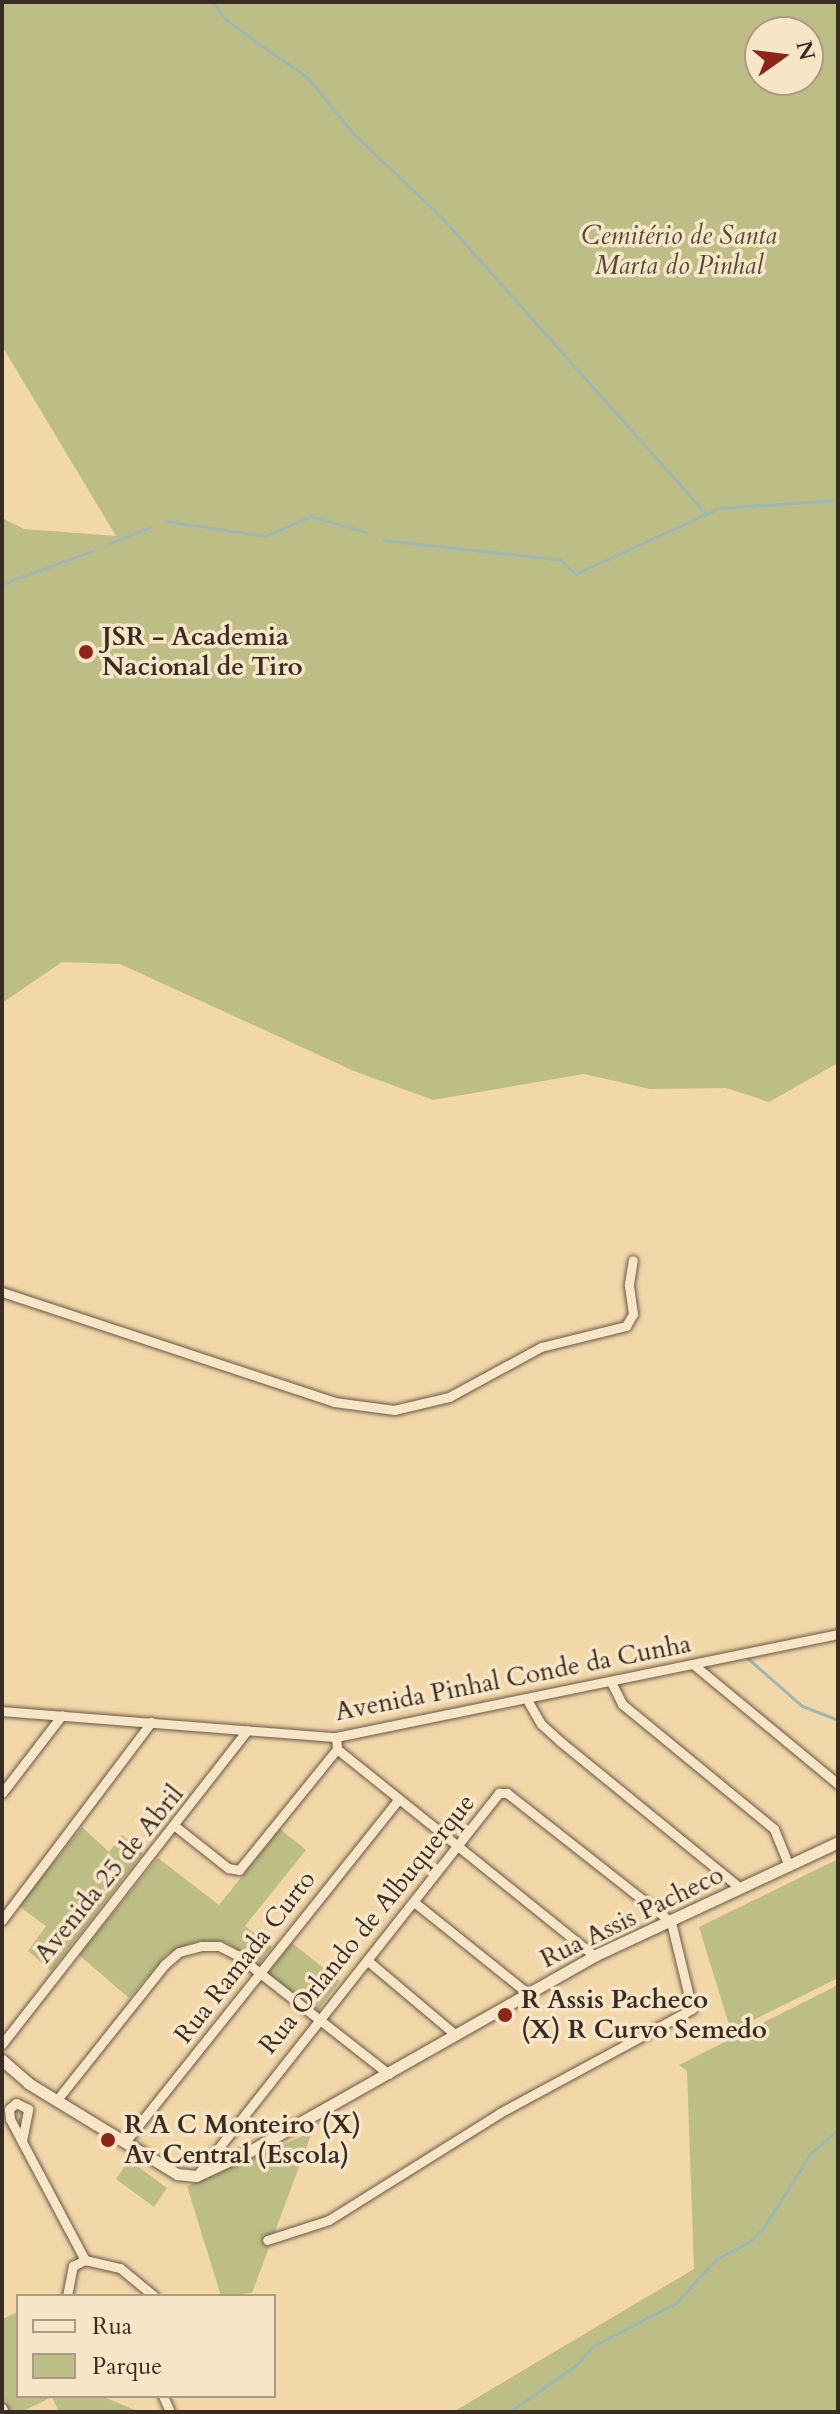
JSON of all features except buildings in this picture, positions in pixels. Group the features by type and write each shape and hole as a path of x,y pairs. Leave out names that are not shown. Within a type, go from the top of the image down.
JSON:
{"street":[{"path":"2,1292 334,1402 394,1410 449,1397 541,1347 626,1326 633,1314 629,1284 633,1260"},
{"name":"Avenida Pinhal Conde da Cunha","path":"2,1711 336,1737 838,1634"},
{"path":"694,1665 838,1784"},
{"path":"611,1682 622,1704 774,1829 788,1863"},
{"path":"526,1698 541,1724 561,1742 740,1888"},
{"path":"2,1793 62,1715"},
{"path":"2,1920 151,1722"},
{"name":"Avenida 25 de Abril","path":"2,2044 247,1730"},
{"path":"175,1826 228,1868 239,1870 337,1749 336,1737"},
{"path":"337,1749 594,1956"},
{"name":"Rua Orlando de Albuquerque","path":"196,2176 499,1793 507,1793 671,1922"},
{"name":"Rua Ramada Curto","path":"125,2142 399,1799"},
{"name":"Rua Assis Pacheco","path":"196,2176 389,2074 594,1956 838,1842"},
{"path":"414,1902 527,1993"},
{"path":"267,2240 329,2220 500,2113 692,2009 671,1922"},
{"path":"56,2101 179,1952 219,1946 261,1973 389,2074"},
{"path":"368,1961 456,2035"},
{"path":"2,2060 56,2101 177,2174 196,2176"},
{"path":"22,2141 85,2260"},
{"path":"67,2294 73,2266 85,2260 120,2268 152,2294"}],"green space":[{"name":"Cemitério de Santa Marta do Pinhal","path":"2,2 838,2 838,1063 769,1102 726,1088 650,1089 584,1074 433,1100 354,1071 120,964 62,962 2,1003 2,518 24,529 116,536 2,346"},
{"path":"82,1827 109,1852 122,1835 143,1853 51,1971 28,1951 46,1926 19,1906"},
{"path":"280,1829 306,1850 245,1926 272,1947 259,1964 226,1942 197,1941 168,1953 129,1998 79,1955 158,1858 219,1905"},
{"path":"838,1859 838,1978 731,2031 699,1927"},
{"path":"292,1943 340,1981 317,2012 267,1974"},
{"path":"838,1985 838,2412 453,2412 694,2269 687,2071 679,2065"},
{"path":"312,2132 252,2293 220,2294 187,2186"},
{"path":"129,2160 167,2188 154,2207 116,2179"},
{"path":"16,2313 16,2398 50,2398 21,2412 4,2412 2,2319"},
{"path":"52,2398 106,2398 140,2412 59,2412"}],"waterway":[{"path":"213,2 227,21 307,77 352,132 444,220 706,514"},
{"path":"384,540 561,560 575,574 719,508 838,500"},
{"path":"167,521 265,536 311,516 366,532"},
{"path":"108,544 150,527"},
{"path":"2,584 91,551"},
{"path":"744,1655 802,1706 838,1720"},
{"path":"509,2412 576,2365 593,2346 676,2303 716,2259 749,2242 764,2227 810,2154 838,2130"}],"place":[{"name":"JSR - Academia Nacional de Tiro","path":"86,652"},
{"name":"R Assis Pacheco (X) R Curvo Semedo","path":"505,2015"},
{"name":"R A C Monteiro (X) Av Central (Escola)","path":"108,2140"}]}
